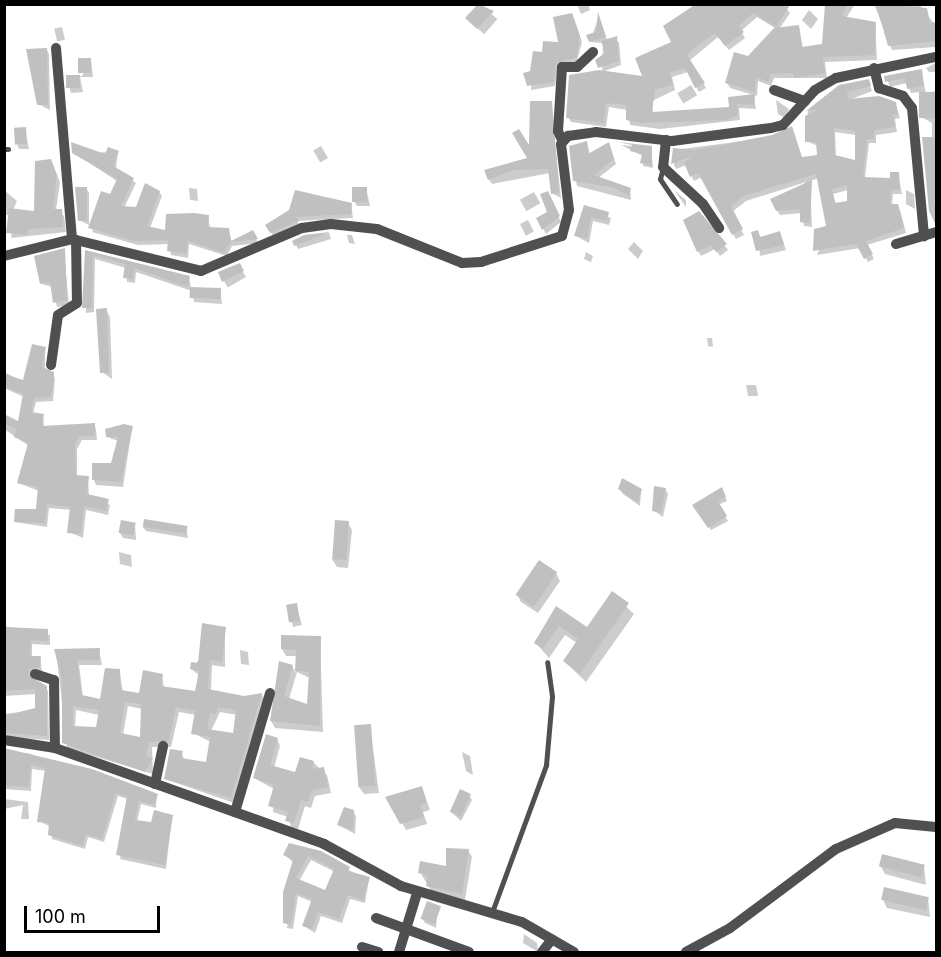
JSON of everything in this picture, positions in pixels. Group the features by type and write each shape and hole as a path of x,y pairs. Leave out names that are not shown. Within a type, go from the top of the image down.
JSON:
{"street":[{"path":"51,365 58,315 77,303 74,240 56,48"},
{"path":"4,256 74,240 201,271 302,228 344,224 407,239 462,263 480,262 562,236 570,210 562,140 558,131 562,67 577,67 593,52"},
{"path":"562,140 596,132 666,140 777,127 805,100 836,78 874,68 936,57"},
{"path":"874,68 879,88 903,96 912,108 924,236"},
{"path":"774,90 805,100"},
{"path":"666,140 663,167 704,204 719,228"},
{"path":"896,244 936,232"},
{"path":"34,674 54,680 55,748"},
{"path":"235,812 270,693"},
{"path":"4,740 55,748 235,812 357,858 417,893 492,912 552,939 574,952"},
{"path":"155,784 162,746"},
{"path":"686,952 730,928 836,849 895,823 936,827"},
{"path":"399,952 417,893"},
{"path":"376,918 469,952"},
{"path":"542,952 552,939"},
{"path":"362,947 378,952"}],"lane":[{"path":"663,167 660,178 677,204"},
{"path":"492,912 546,765 552,696 547,662"}],"building":[{"path":"478,4 494,11 477,29 465,18"},
{"path":"696,4 790,5 776,27 753,13 739,26 744,32 725,46 715,33 699,44 687,55 705,83 695,88 685,68 670,72 673,85 655,89 652,112 729,107 728,97 755,94 754,105 737,104 738,115 726,120 641,123 626,120 626,105 606,103 604,123 566,118 569,75 599,70 642,76 635,58 671,42 663,26"},
{"path":"825,4 847,4 842,16 876,22 875,55 823,57 825,73 794,78 793,73 771,74 768,82 756,77 755,92 725,83 734,52 748,56 774,28 799,25 802,47 822,44"},
{"path":"876,4 927,8 930,23 936,22 936,41 888,46"},
{"path":"598,12 606,37 589,42 586,35 596,32"},
{"path":"572,13 580,36 577,57 556,63 554,82 527,86 523,73 530,71 533,51 542,52 543,41 558,42 553,17"},
{"path":"617,36 619,61 598,68 595,60 605,53 601,41"},
{"path":"47,48 48,105 37,105 26,49"},
{"path":"78,58 91,58 91,73 78,73"},
{"path":"922,69 924,86 907,89 905,78 885,82 884,76"},
{"path":"66,75 80,75 80,88 66,88"},
{"path":"869,79 871,86 847,92 848,99 879,96 896,102 898,114 893,115 895,127 874,130 874,139 867,139 863,177 890,178 890,172 899,172 900,189 891,190 890,204 898,204 904,228 866,241 873,254 864,259 856,244 813,251 814,229 826,226 816,174 743,196 731,206 743,229 732,235 698,173 690,177 684,163 692,156 671,164 673,148 696,150 772,135 792,126 802,157 817,155 816,142 805,142 805,116 819,109 806,111 839,85","holes":["834,128 855,131 855,160 835,155","847,185 847,201 835,203 832,189"]},
{"path":"919,92 936,92 936,118 919,118"},
{"path":"530,101 552,101 559,193 551,194 548,169 513,170 488,180 484,170 527,158 512,133 519,129 529,145"},
{"path":"26,127 27,144 15,145 14,128"},
{"path":"922,137 936,137 936,225 929,211"},
{"path":"587,141 588,154 609,142 614,159 594,175 631,188 629,196 615,188 573,181 569,146"},
{"path":"71,142 105,154 108,147 119,151 113,166 134,178 121,206 136,207 145,183 160,191 147,226 165,230 166,214 194,213 209,215 208,227 229,228 231,241 253,230 258,239 230,242 224,253 188,241 186,254 167,251 168,240 135,241 88,228 101,191 110,194 117,179 72,153"},
{"path":"618,142 652,146 652,166 640,163 642,154 630,151 632,145"},
{"path":"51,159 57,175 53,209 62,209 63,227 28,229 28,235 6,233 9,208 34,211 35,161"},
{"path":"812,180 810,223 800,222 800,209 776,211 770,199"},
{"path":"75,187 87,187 87,221 78,221"},
{"path":"352,187 367,187 367,202 352,202"},
{"path":"295,190 352,203 351,214 296,217 299,221 270,233 265,225 289,210"},
{"path":"548,191 560,216 542,230 536,218 547,212 540,194"},
{"path":"584,205 609,212 607,221 591,217 587,238 574,236"},
{"path":"699,211 727,244 716,252 711,245 697,252 683,220"},
{"path":"758,230 760,237 780,231 784,245 756,251 751,232"},
{"path":"330,232 294,246 292,241 304,235"},
{"path":"65,248 67,300 53,303 50,282 40,284 34,256"},
{"path":"85,250 190,276 188,287 134,268 133,279 123,278 125,264 93,255 92,308 82,308"},
{"path":"240,263 244,271 222,282 218,272"},
{"path":"190,287 221,288 221,299 190,298"},
{"path":"107,308 109,373 100,373 96,309"},
{"path":"32,344 46,347 42,367 54,372 51,397 34,398 31,412 44,414 42,426 95,423 95,436 79,436 75,444 76,475 89,476 87,494 109,499 106,511 84,506 81,534 67,533 70,507 47,504 45,523 14,522 15,509 36,509 38,487 17,483 28,443 14,437 16,429 4,424 4,414 18,421 23,394 4,387 4,374 23,380"},
{"path":"124,424 133,426 121,482 92,480 92,463 111,463 118,437 106,437 105,429"},
{"path":"622,478 642,489 638,503 618,489"},
{"path":"654,486 666,488 661,513 652,511"},
{"path":"722,487 726,497 718,501 727,516 708,528 692,505"},
{"path":"144,519 187,526 186,534 143,527"},
{"path":"121,520 136,523 133,536 119,533"},
{"path":"335,520 349,521 346,560 332,559"},
{"path":"539,560 557,572 534,607 516,595"},
{"path":"612,591 629,603 580,674 563,661 578,639 559,626 543,649 534,643 556,606 587,627"},
{"path":"297,603 300,621 289,622 286,605"},
{"path":"202,623 226,627 222,662 210,660 208,689 244,696 262,693 231,798 164,779 170,749 183,751 181,758 206,762 210,737 191,734 195,711 176,707 169,741 149,742 146,756 153,758 145,772 62,743 62,680 54,649 100,648 99,660 77,660 82,695 100,699 105,668 120,669 121,690 139,693 143,670 163,674 161,686 195,691 199,671 190,669 191,662 198,663","holes":["125,702 141,704 140,737 120,733","73,706 99,710 96,727 73,726","218,707 236,710 233,733 207,729 210,713 216,714"]},
{"path":"4,627 48,629 48,641 31,640 30,656 41,656 40,668 30,668 28,675 47,686 47,736 4,733 4,716 35,708 35,689 4,691"},
{"path":"281,635 321,636 320,726 270,721 279,661 293,665 284,696 307,704 309,672 295,671 296,650 281,649"},
{"path":"371,724 375,786 358,787 354,725"},
{"path":"266,734 278,738 270,765 295,772 300,757 314,761 312,769 324,767 328,787 312,790 308,802 301,800 294,823 285,821 288,812 268,806 274,785 253,778"},
{"path":"4,748 92,769 158,794 154,805 139,801 135,820 151,822 154,810 173,815 165,865 116,855 127,796 116,793 102,839 86,834 83,846 48,835 49,823 37,822 45,768 31,765 29,787 4,786"},
{"path":"422,786 427,803 420,805 424,817 400,824 385,797"},
{"path":"460,789 471,794 461,817 450,812"},
{"path":"344,807 354,810 353,830 337,825"},
{"path":"289,843 321,851 350,867 348,871 370,877 363,900 348,895 339,919 318,912 312,929 302,926 312,899 296,893 291,925 283,923 283,892 293,860 283,855","holes":["308,856 334,869 325,890 296,878"]},
{"path":"446,848 469,849 462,894 426,886 428,875 418,873 420,861 446,866"},
{"path":"882,854 925,865 922,877 879,867"},
{"path":"884,887 929,897 926,910 881,900"},
{"path":"427,901 441,906 435,924 421,919"}]}
